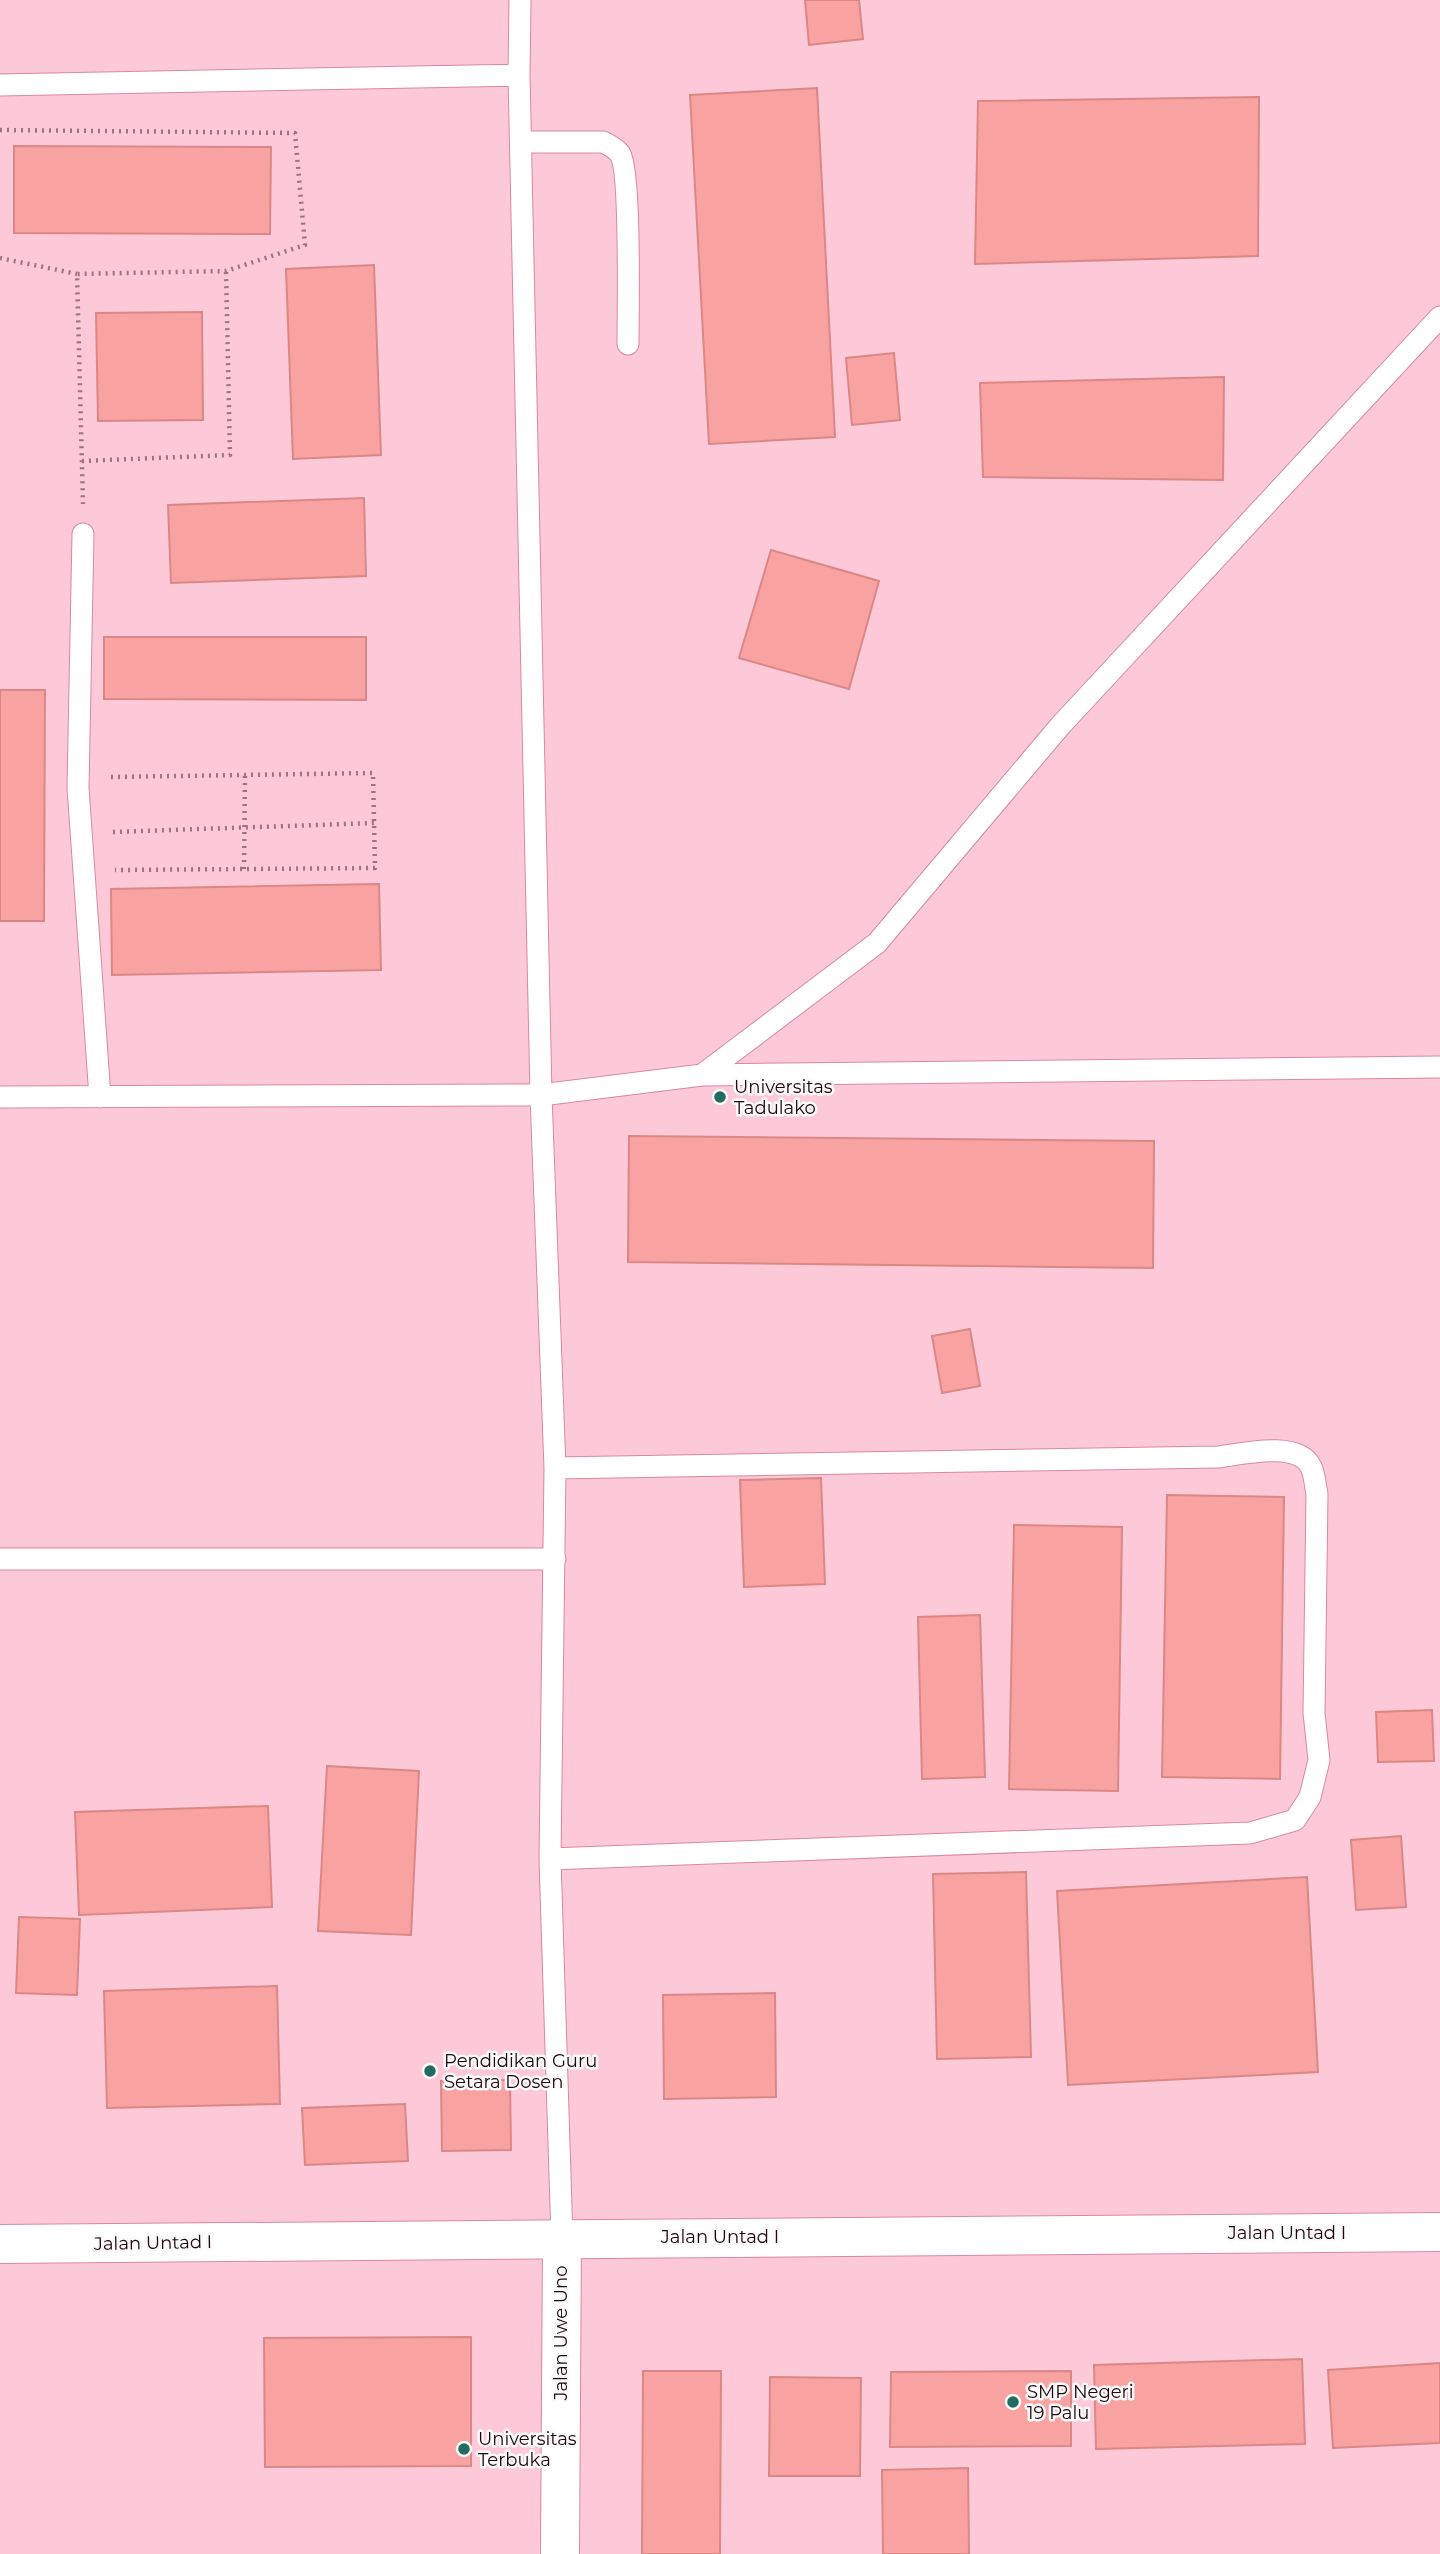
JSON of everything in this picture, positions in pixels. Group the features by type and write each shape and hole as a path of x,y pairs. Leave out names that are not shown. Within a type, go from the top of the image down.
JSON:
{"street":[{"name":"Jalan Untad I","path":"0,2244 1440,2232"},
{"name":"Jalan Uwe Uno","path":"560,2554 562,2238"}],"lane":[{"path":"520,0 519,75 541,1095 555,1468 550,1859 562,2238"},
{"path":"0,85 519,75"},
{"path":"522,142 603,142 622,156 626,188 628,344"},
{"path":"702,1075 877,943 1060,726 1440,317"},
{"path":"83,534 78,778 100,1097"},
{"path":"0,1097 541,1095 702,1075 1440,1067"},
{"path":"550,1859 1250,1833 1295,1820 1310,1797 1319,1760 1314,1713 1317,1494 1311,1467 1297,1454 1279,1450 1218,1457 555,1468"},
{"path":"0,1559 555,1559"}],"path":[{"path":"0,130 295,133 305,245 226,271 77,274 0,258"},
{"path":"82,461 230,455 226,271"},
{"path":"77,274 83,534"},
{"path":"78,778 373,773 375,868 84,870"},
{"path":"244,869 245,775"},
{"path":"81,833 374,823"}],"building":[{"path":"805,0 859,0 863,39 809,45"},
{"path":"817,88 835,437 709,444 690,95"},
{"path":"1259,97 1258,256 975,264 978,101"},
{"path":"14,146 271,147 270,234 14,233"},
{"path":"374,265 381,455 293,459 286,269"},
{"path":"202,312 203,420 98,421 96,313"},
{"path":"894,353 900,420 852,425 846,358"},
{"path":"1224,377 1223,480 983,477 980,383"},
{"path":"364,498 366,576 171,583 168,505"},
{"path":"771,550 879,581 849,689 739,658"},
{"path":"104,637 366,637 366,700 104,699"},
{"path":"0,690 45,690 44,921 0,921"},
{"path":"379,884 381,970 112,975 111,889"},
{"path":"629,1136 1154,1141 1153,1268 628,1262"},
{"path":"970,1329 980,1386 942,1393 932,1336"},
{"path":"821,1478 825,1584 744,1587 740,1480"},
{"path":"1167,1495 1284,1497 1280,1779 1162,1777"},
{"path":"1014,1525 1122,1527 1118,1791 1009,1789"},
{"path":"980,1615 985,1777 922,1779 918,1617"},
{"path":"1432,1710 1434,1761 1378,1762 1376,1712"},
{"path":"327,1766 419,1771 411,1935 318,1931"},
{"path":"268,1806 272,1907 79,1915 75,1812"},
{"path":"1401,1836 1406,1907 1356,1910 1351,1840"},
{"path":"1026,1872 1031,2057 937,2059 933,1874"},
{"path":"1307,1877 1318,2072 1068,2085 1057,1891"},
{"path":"19,1917 80,1919 77,1995 16,1993"},
{"path":"277,1986 280,2104 107,2108 104,1991"},
{"path":"775,1993 776,2097 664,2099 663,1995"},
{"path":"510,2080 511,2150 442,2151 441,2081"},
{"path":"405,2104 408,2161 305,2165 302,2108"},
{"path":"471,2337 471,2466 265,2467 264,2338"},
{"path":"1302,2359 1305,2444 1096,2449 1094,2365"},
{"path":"1440,2363 1440,2443 1333,2448 1328,2370"},
{"path":"643,2371 721,2371 720,2554 642,2554"},
{"path":"1071,2371 1071,2446 890,2447 891,2372"},
{"path":"770,2377 861,2378 860,2476 769,2476"},
{"path":"968,2468 969,2554 883,2554 882,2470"}],"place":[{"name":"Universitas Tadulako","path":"720,1097"},
{"name":"Pendidikan Guru Setara Dosen","path":"430,2071"},
{"name":"SMP Negeri 19 Palu","path":"1013,2402"},
{"name":"Universitas Terbuka","path":"464,2449"}]}
